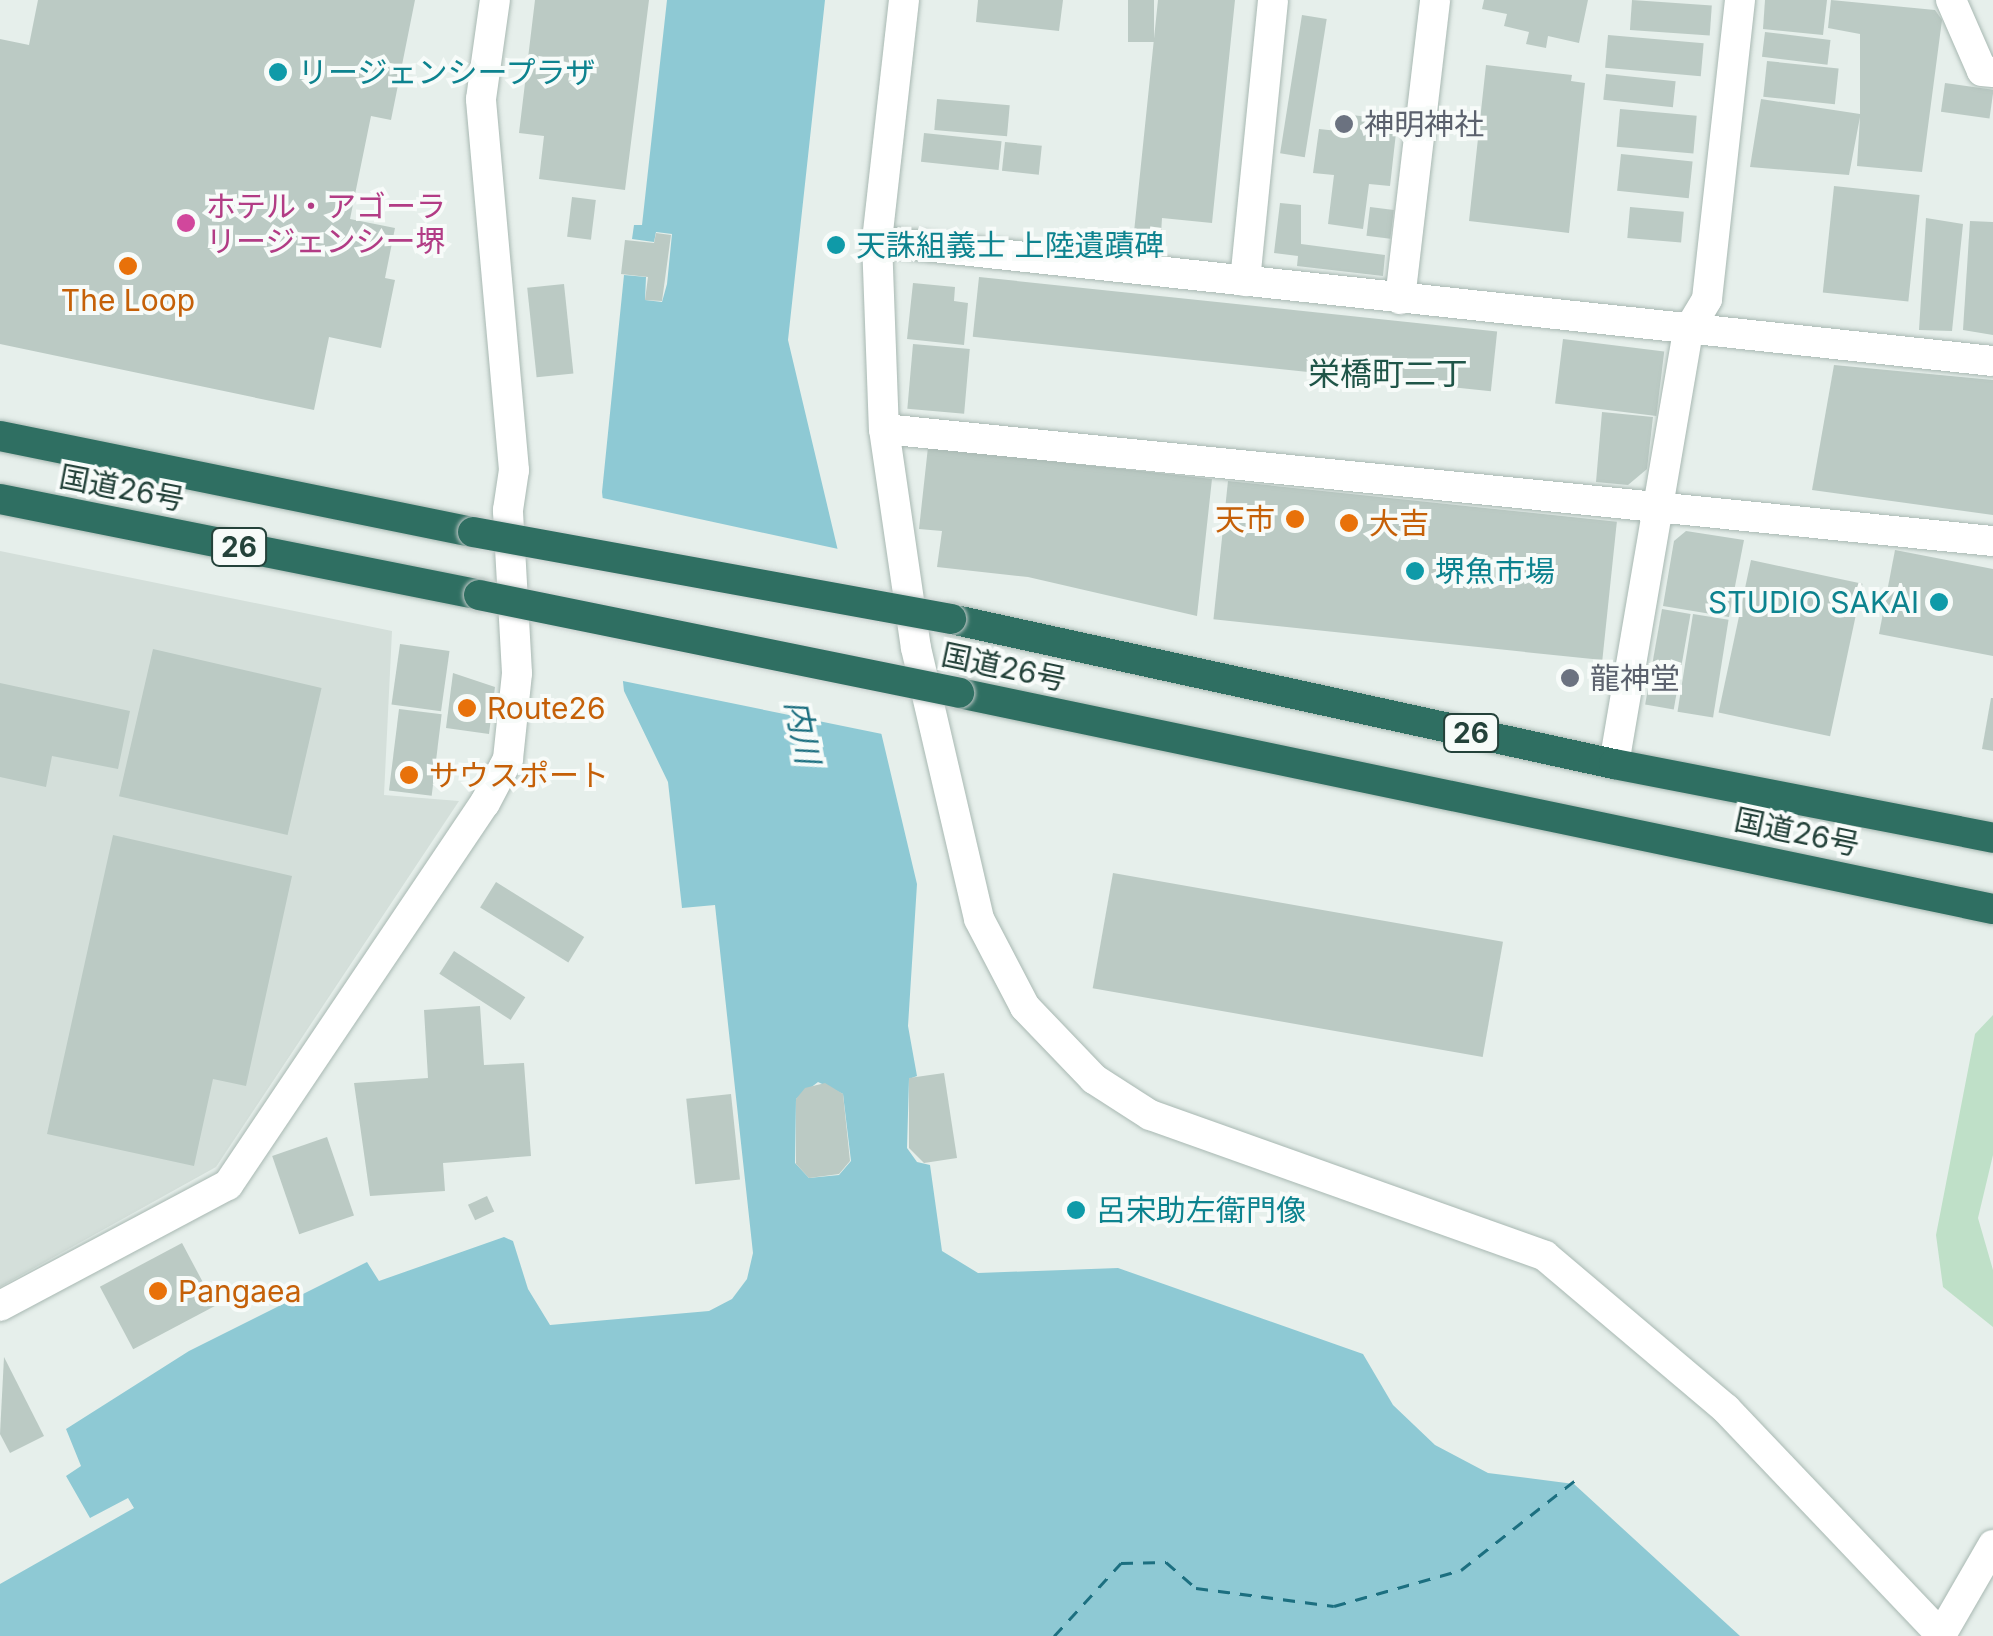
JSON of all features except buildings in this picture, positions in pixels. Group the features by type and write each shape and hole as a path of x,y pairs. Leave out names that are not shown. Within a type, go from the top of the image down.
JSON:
{"highway":[{"name":"国道26号","path":"0,436 473,532 950,619 1614,764 1993,838"},
{"name":"国道26号","path":"0,499 1993,909"}],"street":[{"path":"0,1306 228,1185 474,820 508,759 516,672 508,510 514,470 482,99 495,0"},
{"path":"904,0 877,241 884,429 916,648 952,825 992,950 1046,1033 1121,1098 1180,1128 1545,1256 1726,1409 1942,1636 1993,1545"},
{"path":"1245,281 1273,0"},
{"path":"1400,298 1436,0"},
{"path":"1614,764 1688,331 1707,299 1740,0"},
{"path":"1951,0 1988,72"},
{"path":"877,241 1993,361"},
{"path":"884,429 1657,502 1993,541"}],"shaded area":[{"path":"0,551 392,631 384,795 459,801 216,1167 0,1287"}],"green space":[{"path":"1993,1015 1993,1155 1978,1218 1993,1270 1993,1327 1943,1287 1936,1235 1975,1034"}],"water":[{"name":"内川","path":"667,0 825,0 788,340 917,884 908,1026 917,1076 909,1079 907,1148 917,1162 930,1165 942,1251 978,1273 1118,1268 1363,1354 1393,1405 1435,1445 1488,1473 1574,1484 1740,1636 0,1636 0,1584 134,1508 128,1498 90,1518 66,1476 81,1466 66,1429 189,1351 367,1262 379,1281 504,1237 513,1241 528,1289 550,1325 709,1311 732,1299 747,1279 753,1253 715,905 682,908 668,782 624,691 602,492 624,275 646,277 645,300 662,302 667,284 672,234 656,232 654,242 632,239 634,225 642,225","holes":["818,1082 843,1094 851,1161 839,1175 809,1178 795,1163 796,1099"]}],"pier":[{"path":"598,497 843,550 887,735 618,680"}],"ferry route":[{"path":"1054,1636 1121,1563 1166,1562 1196,1588 1334,1606 1461,1570 1574,1481"}],"place":[{"name":"リージェンシープラザ","path":"278,72"},
{"name":"神明神社","path":"1344,124"},
{"name":"ホテル・アゴーラ リージェンシー堺","path":"186,223"},
{"name":"天誅組義士 上陸遺蹟碑","path":"836,245"},
{"name":"The Loop","path":"128,266"},
{"name":"天市","path":"1295,519"},
{"name":"大吉","path":"1349,523"},
{"name":"堺魚市場","path":"1415,571"},
{"name":"STUDIO SAKAI","path":"1939,602"},
{"name":"龍神堂","path":"1570,678"},
{"name":"Route26","path":"467,708"},
{"name":"サウスポート","path":"409,775"},
{"name":"呂宋助左衛門像","path":"1076,1210"},
{"name":"Pangaea","path":"158,1291"}],"district":[{"name":"栄橋町二丁","path":"1388,374"}]}
